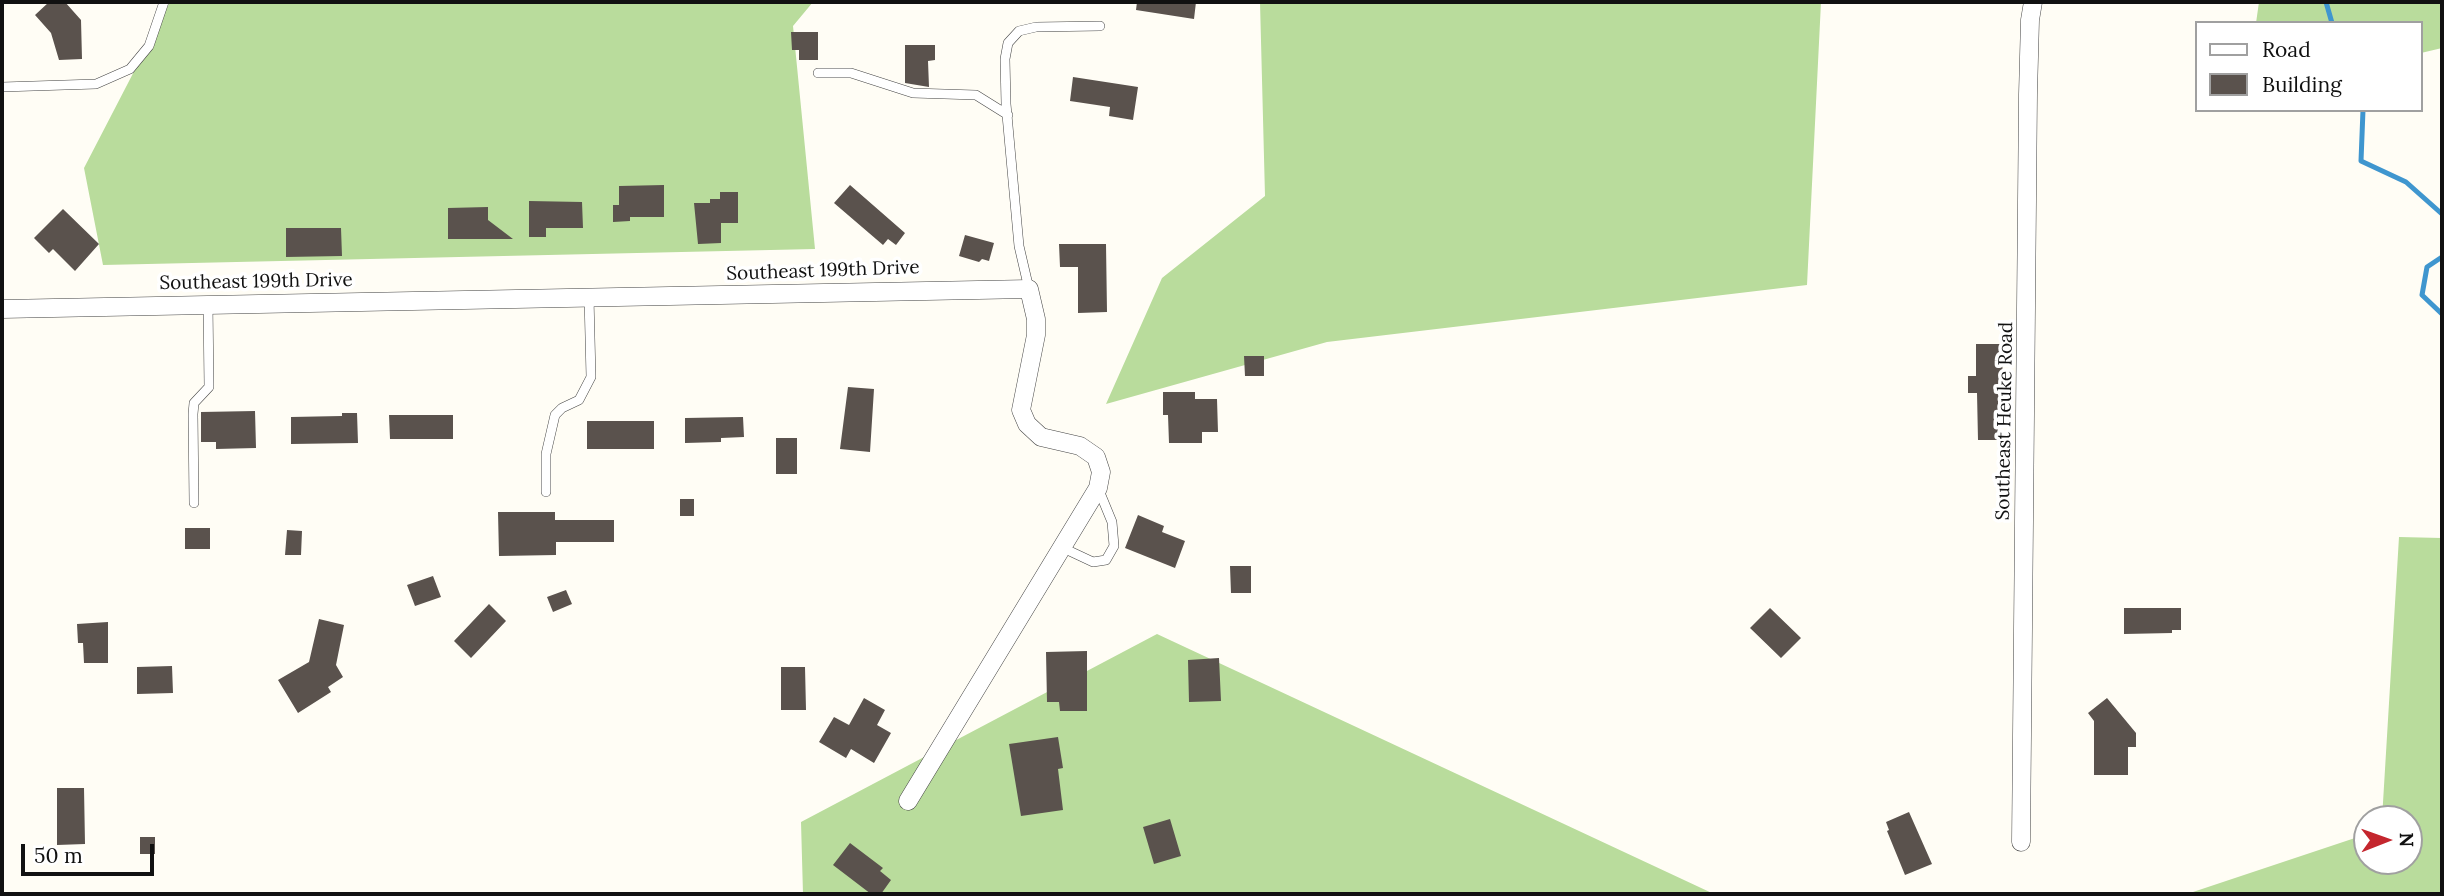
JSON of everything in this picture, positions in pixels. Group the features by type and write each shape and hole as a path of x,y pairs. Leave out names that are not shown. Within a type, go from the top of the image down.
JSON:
{"street":[{"name":"Southeast Heuke Road","path":"2021,842 2029,20 2033,2"},
{"name":"Southeast 199th Drive","path":"2,309 1030,289"},
{"path":"908,801 1098,488 1101,472 1096,457 1080,446 1041,437 1027,424 1021,410 1036,335 1037,319 1030,289"}],"lane":[{"path":"2,87 96,84 130,69 149,46 164,2"},
{"path":"1030,289 1019,246 1007,115 1005,59 1008,43 1019,31 1036,27 1100,26"},
{"path":"818,73 851,73 913,93 976,95 1007,115"},
{"path":"546,492 546,454 555,415 562,408 579,400 591,377 589,297"},
{"path":"194,503 193,414 194,403 209,387 208,304"},
{"path":"1060,547 1093,562 1106,560 1114,546 1112,522 1098,488"}],"green space":[{"path":"170,2 813,2 793,26 815,249 103,265 84,168"},
{"path":"1260,2 1821,2 1807,285 1327,342 1106,404 1162,278 1265,196"},
{"path":"2259,2 2442,2 2442,48 2423,53 2423,21 2256,21"},
{"path":"2399,537 2442,538 2442,894 2187,894 2353,839 2353,875 2423,875 2423,805 2383,805"},
{"path":"1157,634 1714,894 803,894 801,822"}],"building":[{"path":"49,2 65,2 81,20 82,59 59,60 51,33 35,15"},
{"path":"1137,2 1196,2 1194,19 1136,10"},
{"path":"791,32 818,32 818,60 799,60 799,50 792,50"},
{"path":"905,45 935,45 935,60 928,61 929,87 905,83"},
{"path":"1073,77 1138,87 1133,120 1109,116 1110,107 1070,101"},
{"path":"664,185 664,217 630,217 630,221 613,222 613,205 619,205 619,186"},
{"path":"850,185 905,233 896,245 888,239 883,245 834,203"},
{"path":"720,192 738,192 738,223 721,223 721,243 698,244 694,203 710,203 710,199 720,199"},
{"path":"529,201 582,202 583,228 546,228 546,237 529,237"},
{"path":"488,207 488,220 513,239 448,239 448,208"},
{"path":"63,209 99,244 75,271 53,249 49,253 34,238"},
{"path":"286,228 341,228 342,256 286,257"},
{"path":"965,235 994,243 989,261 982,259 979,262 959,256"},
{"path":"1059,244 1106,244 1107,312 1078,313 1078,267 1060,267"},
{"path":"1976,344 2002,344 2003,400 1998,400 1998,440 1978,440 1977,393 1968,393 1968,376 1976,376"},
{"path":"1244,356 1264,356 1264,376 1245,376"},
{"path":"848,387 874,389 870,452 840,449"},
{"path":"1163,392 1195,392 1195,399 1217,399 1218,432 1202,432 1202,443 1169,443 1168,415 1163,415"},
{"path":"255,411 256,448 216,449 216,442 201,442 201,412"},
{"path":"342,413 357,413 358,443 291,444 291,417 342,416"},
{"path":"389,415 453,415 453,439 390,439"},
{"path":"743,417 744,437 721,438 721,442 685,443 685,418"},
{"path":"587,421 654,421 654,449 587,449"},
{"path":"776,438 797,438 797,474 776,474"},
{"path":"680,499 694,499 694,516 680,516"},
{"path":"498,512 555,512 555,520 614,520 614,542 556,542 556,555 499,556"},
{"path":"1138,515 1164,526 1162,532 1185,541 1175,568 1125,548"},
{"path":"185,528 210,528 210,549 185,549"},
{"path":"287,530 302,531 301,555 285,555"},
{"path":"1230,566 1251,566 1251,593 1231,593"},
{"path":"433,576 441,597 415,606 407,585"},
{"path":"566,590 572,604 553,612 547,597"},
{"path":"489,604 506,621 471,658 454,641"},
{"path":"1770,608 1801,638 1781,658 1750,628"},
{"path":"2124,608 2181,608 2181,630 2172,630 2172,633 2124,634"},
{"path":"319,619 344,625 336,665 343,677 328,687 331,692 298,713 278,680 309,662"},
{"path":"108,622 108,663 84,663 83,643 78,643 77,624"},
{"path":"1087,651 1087,711 1060,711 1059,702 1047,702 1046,652"},
{"path":"1219,658 1221,701 1189,702 1188,660"},
{"path":"172,666 173,693 137,694 137,667"},
{"path":"781,667 805,667 806,710 781,710"},
{"path":"864,698 885,710 877,725 891,733 874,763 851,749 846,758 819,742 834,717 849,725"},
{"path":"2107,698 2136,733 2136,747 2128,747 2128,775 2094,775 2094,721 2088,713"},
{"path":"1058,737 1063,768 1058,769 1063,810 1021,816 1009,744"},
{"path":"57,788 84,788 85,844 57,845"},
{"path":"1909,812 1932,864 1905,875 1886,822"},
{"path":"1170,819 1181,856 1154,864 1143,827"},
{"path":"140,837 155,837 155,854 140,854"},
{"path":"850,843 883,868 880,871 891,880 881,894 871,894 833,865"}],"waterway":[{"path":"2326,2 2331,21"},
{"path":"2363,112 2361,161 2406,182 2442,214"},
{"path":"2442,257 2427,267 2422,295 2442,314"}]}
